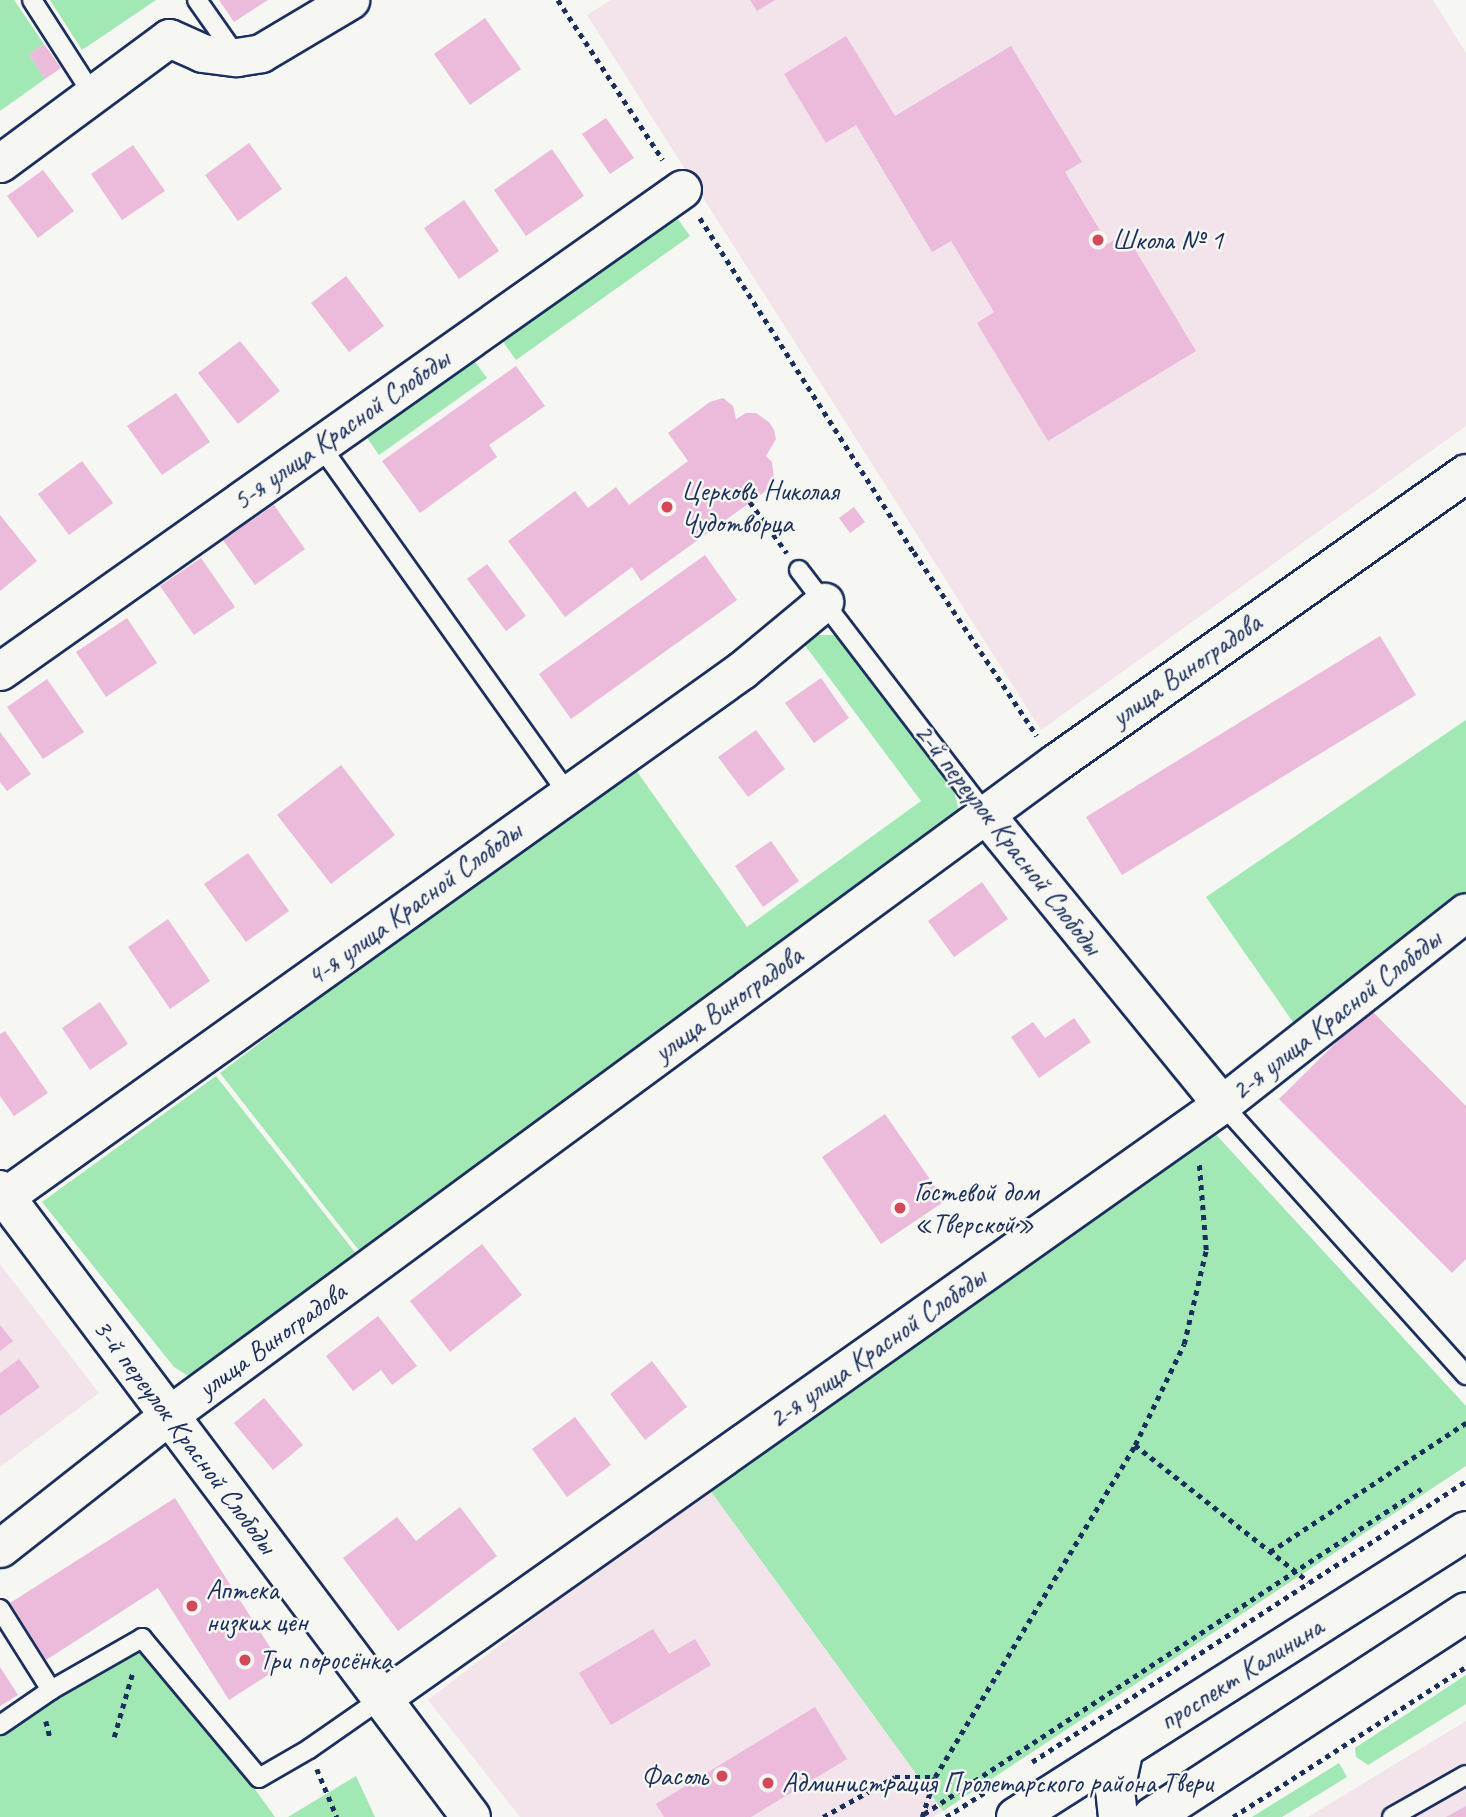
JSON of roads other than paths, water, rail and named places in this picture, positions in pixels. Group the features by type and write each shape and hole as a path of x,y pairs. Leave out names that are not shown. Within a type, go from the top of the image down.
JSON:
{"main road":[{"name":"3-й переулок Красной Слободы","path":"2,1195 471,1817"},
{"name":"проспект Калинина","path":"1016,1817 1466,1531"},
{"path":"1152,1817 1466,1612"},
{"path":"1118,1817 1115,1790 1124,1748"}],"street":[{"path":"0,163 169,38 202,53 237,57 261,53 350,0"},
{"name":"5-я улица Красной Слободы","path":"0,671 682,189"},
{"name":"улица Виноградова","path":"0,1548 169,1415 1055,763 1466,473"},
{"name":"4-я улица Красной Слободы","path":"2,1195 741,670 824,602"},
{"name":"2-й переулок Красной Слободы","path":"985,815 1209,1114"},
{"name":"2-я улица Красной Слободы","path":"382,1698 1209,1114 1466,912"}],"lane":[{"path":"32,0 93,95"},
{"path":"197,0 237,57"},
{"path":"320,445 568,794"},
{"name":"2-й переулок Красной Слободы","path":"799,570 985,815"},
{"path":"1209,1114 1466,1375"},
{"path":"0,1609 51,1690"},
{"path":"0,1725 51,1690 142,1638 259,1778 309,1749 382,1698"},
{"path":"1392,1817 1466,1775"}],"place":[{"name":"Школа № 1","path":"1098,240"},
{"name":"Церковь Николая Чудотворца","path":"667,507"},
{"name":"Гостевой дом «Тверской»","path":"900,1208"},
{"name":"Аптека низких цен","path":"192,1606"},
{"name":"Три поросёнка","path":"245,1660"},
{"name":"Фасоль","path":"722,1776"},
{"name":"Администрация Пролетарского района Твери","path":"768,1783"}]}
